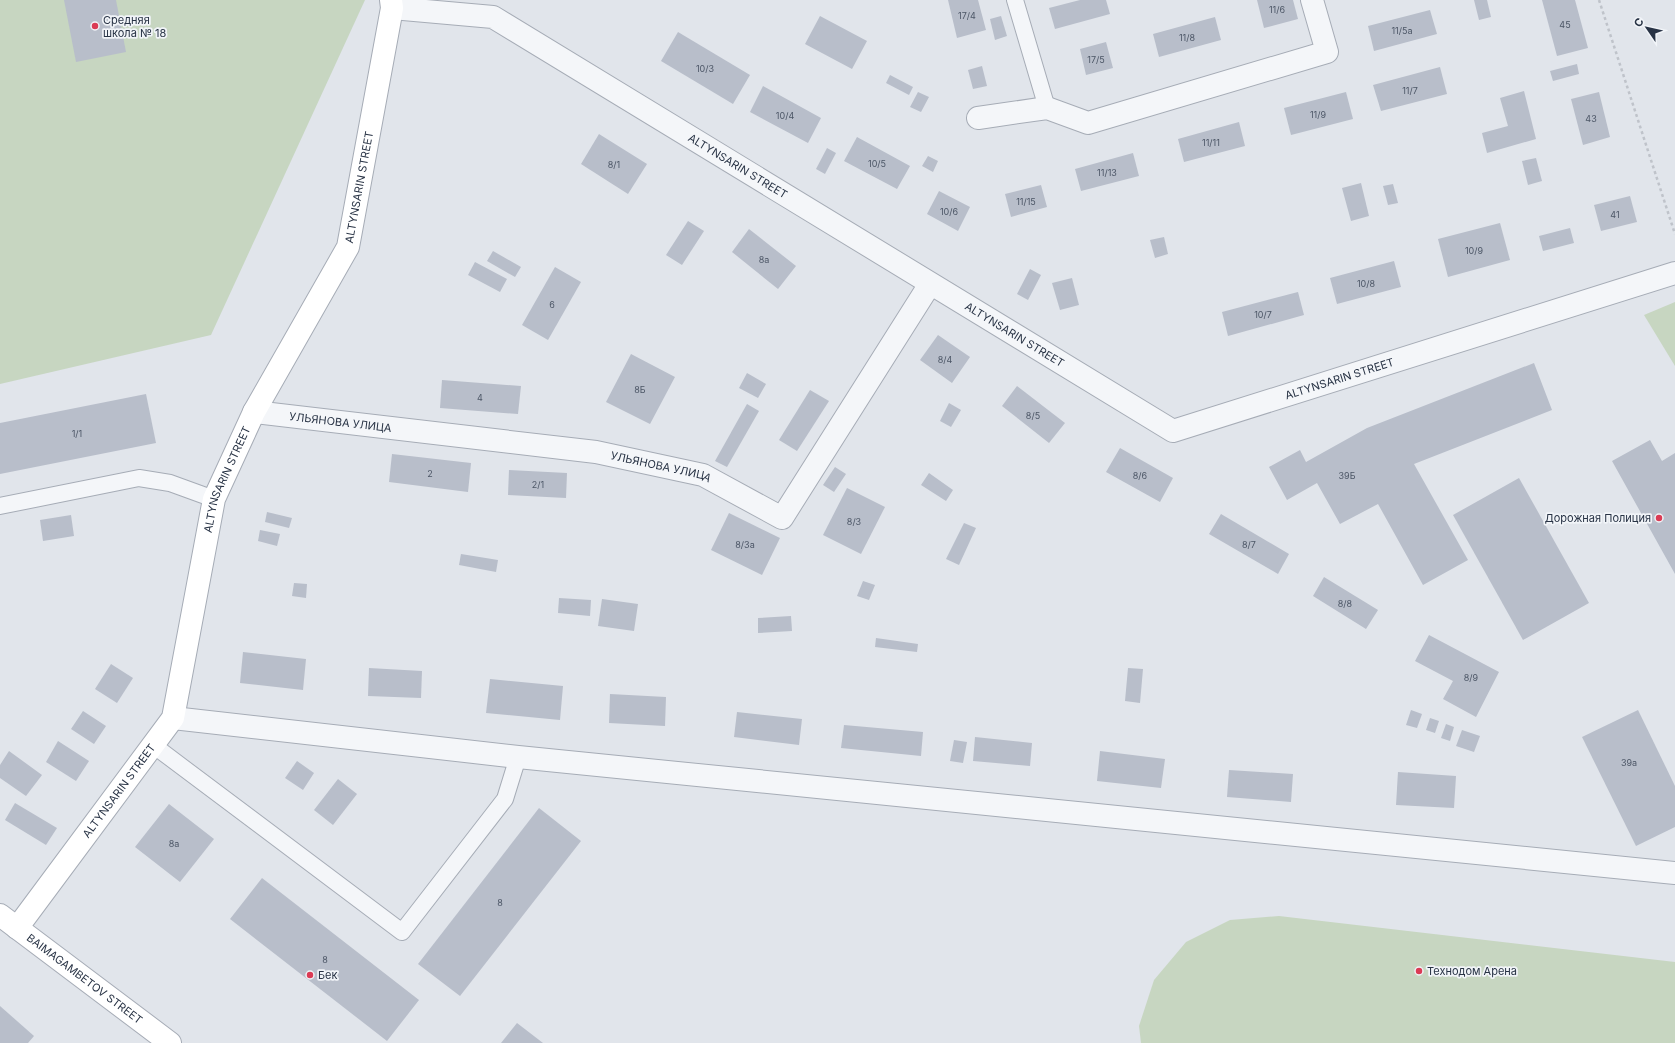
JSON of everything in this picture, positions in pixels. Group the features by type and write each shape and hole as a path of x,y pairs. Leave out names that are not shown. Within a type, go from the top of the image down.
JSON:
{"street":[{"path":"978,118 1047,108 1088,123 1327,52 1312,0"},
{"name":"ALTYNSARIN STREET","path":"17,928 173,718 214,499 254,412 348,247 391,4 493,17 1173,431 1675,273"},
{"name":"УЛЬЯНОВА УЛИЦА","path":"254,412 596,452 703,475 782,518 930,284"},
{"path":"173,718 518,757 1675,873"},
{"name":"BAIMAGAMBETOV STREET","path":"0,915 170,1043"}],"lane":[{"path":"1015,0 1047,108"},
{"path":"0,506 139,478 170,482 214,499"},
{"path":"153,745 402,932 505,799 518,757"}],"path":[{"path":"1599,0 1675,234"}],"green space":[{"path":"0,0 365,0 211,335 0,384"},
{"path":"1675,302 1675,366 1644,315"},
{"name":"Технодом Арена","path":"1279,916 1675,962 1675,1043 1141,1043 1139,1026 1154,980 1186,942 1230,920"}],"building":[{"name":"Средняя школа № 18","path":"64,0 116,0 126,52 76,62"},
{"path":"948,0 978,0 986,30 957,38"},
{"path":"1080,0 1106,0 1110,14 1055,29 1049,8"},
{"path":"1257,0 1293,0 1298,19 1264,28"},
{"path":"1474,0 1487,0 1491,17 1479,20"},
{"path":"1542,0 1575,0 1588,48 1557,56"},
{"path":"1430,10 1437,34 1374,51 1368,26"},
{"path":"820,16 867,41 852,69 805,44"},
{"path":"1001,16 1007,36 995,40 990,19"},
{"path":"1215,17 1221,40 1159,57 1153,34"},
{"path":"678,32 750,75 733,104 661,61"},
{"path":"1106,42 1113,68 1086,75 1080,49"},
{"path":"1577,64 1579,74 1553,81 1550,71"},
{"path":"982,66 987,86 973,89 968,70"},
{"path":"1440,67 1447,94 1381,111 1373,85"},
{"path":"890,75 913,87 909,95 886,83"},
{"path":"763,86 821,118 808,143 750,112"},
{"path":"1524,91 1536,139 1487,153 1482,133 1508,126 1500,98"},
{"path":"918,92 929,97 921,112 910,107"},
{"path":"1346,92 1353,119 1291,135 1284,108"},
{"path":"1599,92 1610,137 1583,145 1571,99"},
{"path":"1239,122 1245,146 1184,162 1178,139"},
{"path":"599,134 647,164 628,194 581,164"},
{"path":"857,137 910,166 897,189 844,161"},
{"path":"827,148 836,153 825,174 816,169"},
{"path":"1133,153 1139,176 1081,191 1075,169"},
{"path":"928,156 938,161 933,172 922,166"},
{"path":"1536,158 1542,181 1528,185 1522,161"},
{"path":"1361,183 1369,216 1351,221 1342,188"},
{"path":"1393,184 1398,203 1388,205 1383,186"},
{"path":"1041,185 1047,207 1011,217 1005,194"},
{"path":"939,191 970,207 958,231 927,214"},
{"path":"1630,196 1637,222 1601,231 1594,205"},
{"path":"688,221 704,231 682,265 666,255"},
{"path":"1500,223 1510,260 1448,277 1438,239"},
{"path":"1570,228 1574,243 1543,251 1539,236"},
{"path":"749,229 796,266 778,289 732,252"},
{"path":"1164,237 1168,254 1155,258 1150,240"},
{"path":"493,251 521,267 515,277 487,261"},
{"path":"1394,261 1401,287 1337,304 1330,278"},
{"path":"475,262 507,279 500,292 468,275"},
{"path":"555,267 581,282 548,340 522,325"},
{"path":"1030,269 1041,275 1028,300 1017,294"},
{"path":"1072,278 1079,305 1060,310 1052,283"},
{"path":"1298,292 1304,315 1228,336 1222,312"},
{"path":"938,335 970,357 952,383 920,360"},
{"path":"631,354 675,377 650,424 606,402"},
{"path":"1534,363 1552,410 1414,464 1468,560 1423,585 1378,504 1340,524 1317,483 1287,500 1269,467 1300,450 1306,462 1367,428"},
{"path":"747,373 766,384 758,398 739,388"},
{"path":"442,380 521,386 518,414 440,408"},
{"path":"1017,386 1065,423 1049,443 1002,406"},
{"path":"810,390 829,401 797,451 779,440"},
{"path":"146,394 156,443 0,474 0,423"},
{"path":"949,403 961,410 951,427 940,421"},
{"path":"747,404 759,411 727,467 715,461"},
{"name":"Дорожная Полиция","path":"1650,440 1662,461 1675,453 1675,574 1612,461"},
{"path":"1120,448 1173,478 1160,502 1106,472"},
{"path":"392,454 471,463 468,492 389,482"},
{"path":"835,467 846,474 834,492 823,485"},
{"path":"509,470 567,473 566,498 508,495"},
{"path":"929,473 953,490 946,501 921,485"},
{"path":"1519,478 1589,603 1523,640 1453,515"},
{"path":"847,488 885,507 861,554 823,535"},
{"path":"267,512 292,518 289,528 265,522"},
{"path":"729,513 780,538 762,575 711,550"},
{"path":"1221,514 1289,554 1278,574 1209,534"},
{"path":"71,515 74,536 43,541 40,520"},
{"path":"964,523 976,528 959,565 946,559"},
{"path":"260,530 280,534 277,546 258,541"},
{"path":"461,554 498,560 496,572 459,565"},
{"path":"1324,577 1378,610 1366,629 1313,596"},
{"path":"863,581 875,585 869,600 857,596"},
{"path":"294,583 307,584 306,598 292,596"},
{"path":"559,598 591,600 590,616 558,613"},
{"path":"602,599 638,604 634,631 598,626"},
{"path":"791,616 792,631 758,633 758,618"},
{"path":"1429,635 1499,672 1476,717 1443,699 1453,681 1415,661"},
{"path":"876,638 918,644 917,652 875,647"},
{"path":"243,652 306,659 303,690 240,683"},
{"path":"111,664 133,678 117,703 95,689"},
{"path":"369,668 422,671 421,698 368,696"},
{"path":"1128,668 1143,669 1140,703 1125,701"},
{"path":"490,679 563,686 560,720 486,713"},
{"path":"610,694 666,697 665,726 609,723"},
{"path":"1411,710 1422,714 1417,728 1406,725"},
{"path":"1638,710 1675,786 1675,827 1636,846 1582,737"},
{"path":"83,711 106,726 94,744 71,729"},
{"path":"737,712 802,719 799,745 734,737"},
{"path":"1430,718 1439,721 1435,733 1426,730"},
{"path":"1446,724 1454,727 1450,741 1441,738"},
{"path":"844,725 923,732 921,756 841,748"},
{"path":"1462,730 1480,736 1474,752 1456,746"},
{"path":"975,737 1032,743 1030,766 973,761"},
{"path":"954,740 967,742 963,763 950,761"},
{"path":"58,741 89,761 76,781 46,762"},
{"path":"9,751 42,775 26,796 0,778 0,765"},
{"path":"1100,751 1165,759 1161,788 1097,781"},
{"path":"297,761 314,773 303,790 285,778"},
{"path":"1229,770 1293,774 1291,802 1227,797"},
{"path":"1398,772 1456,776 1454,808 1396,805"},
{"path":"338,779 357,794 333,825 314,810"},
{"path":"15,803 57,828 46,845 5,820"},
{"path":"169,804 214,839 180,882 135,847"},
{"path":"539,808 581,841 460,996 418,964"},
{"path":"262,878 419,1000 387,1041 230,919"},
{"path":"0,1006 34,1036 28,1043 0,1043"},
{"path":"517,1023 543,1043 501,1043"}],"place":[{"name":"Средняя школа № 18","path":"95,26"},
{"name":"Дорожная Полиция","path":"1659,518"},
{"name":"Технодом Арена","path":"1419,971"},
{"name":"Бек","path":"310,975"}]}
